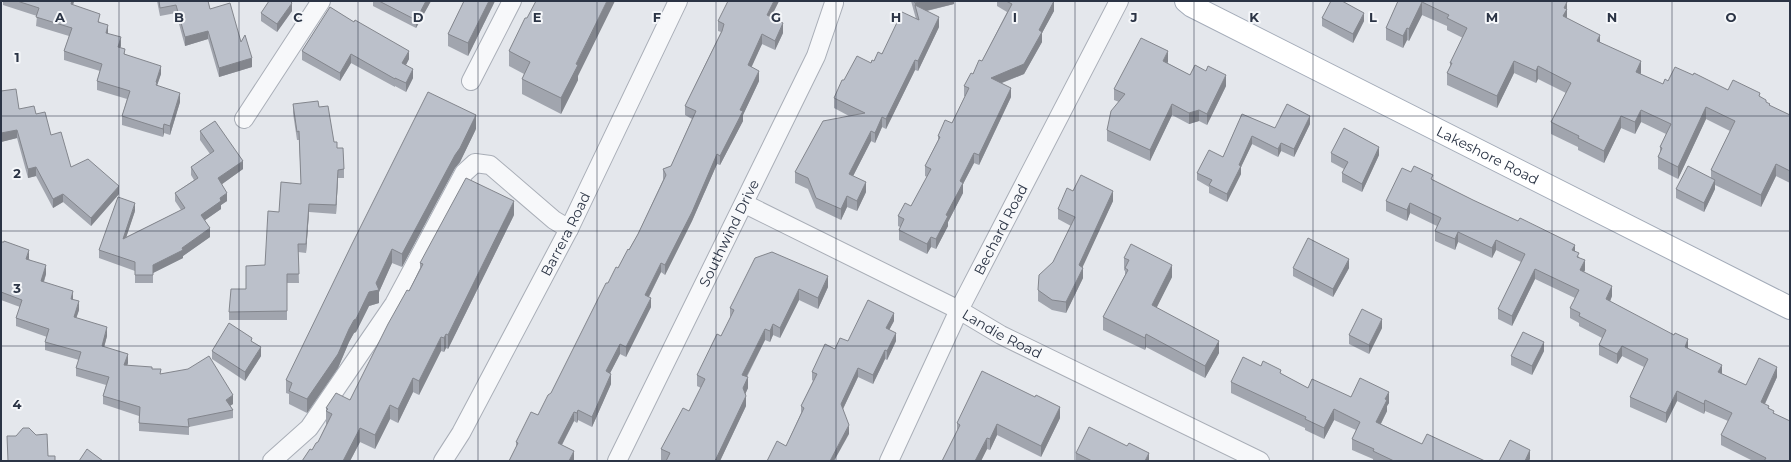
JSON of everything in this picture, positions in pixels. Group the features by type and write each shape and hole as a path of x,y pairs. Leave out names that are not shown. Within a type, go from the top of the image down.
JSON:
{"main road":[{"name":"Lakeshore Road","path":"1186,1 1192,6 1790,308"}],"street":[{"path":"244,119 321,1"},
{"path":"472,82 512,1"},
{"name":"Barrera Road","path":"443,461 461,433 569,229 678,1"},
{"name":"Bechard Road","path":"889,461 959,310 1119,1"},
{"name":"Southwind Drive","path":"617,461 745,204 816,56 834,3"},
{"path":"272,461 308,428 394,304 464,173 475,163 490,165 554,220 569,229"},
{"name":"Landie Road","path":"745,204 959,310 1001,335 1260,461"}],"building":[{"path":"17,1 72,1 71,4 100,14 98,22 108,25 106,33 121,37 118,47 125,49 124,54 161,66 156,85 180,93 170,126 164,124 163,129 122,116 130,91 97,81 102,64 64,51 72,28 36,17 39,8"},
{"path":"159,1 208,1 210,9 230,3 241,42 245,35 252,58 219,68 208,31 185,37 176,5 160,8"},
{"path":"269,1 290,1 292,3 277,24 261,13"},
{"path":"379,1 426,1 416,20"},
{"path":"464,1 489,1 468,43 448,34"},
{"path":"536,1 607,1 576,64 578,65 561,98 522,79 530,62 509,51 525,18 527,18"},
{"path":"728,1 774,1 767,15 783,23 775,41 762,34 748,65 759,71 740,110 743,111 720,156 717,154 692,212 665,265 661,263 645,295 651,298 626,347 620,344 606,371 611,374 592,417 578,410 577,413 574,412 558,443 574,451 569,461 509,461 518,443 516,442 531,412 538,415 548,395 551,393 606,283 608,283 616,267 618,268 638,234 666,175 663,169 671,166 696,111 685,106 722,31 724,24 718,21"},
{"path":"1006,1 1054,1 1039,30 1042,32 1024,64 991,78 1011,88 979,155 974,153 960,181 963,183 946,215 948,216 936,239 931,237 927,244 899,230 904,219 898,216 905,203 911,206 931,169 925,166 940,137 938,136 945,120 952,123 969,88 964,86 971,73 973,74 979,60 982,61 1012,4"},
{"path":"1331,1 1342,1 1364,13 1353,34 1322,18"},
{"path":"1398,1 1565,1 1567,2 1564,8 1567,9 1563,16 1600,35 1597,41 1641,61 1636,72 1663,84 1665,79 1668,81 1675,67 1693,75 1694,73 1728,90 1733,80 1760,93 1759,96 1766,100 1766,102 1770,104 1769,105 1790,115 1790,171 1776,164 1761,195 1711,170 1735,121 1706,107 1678,167 1658,157 1662,148 1660,147 1671,124 1641,110 1635,122 1621,116 1604,151 1551,122 1571,83 1538,66 1536,71 1514,61 1497,96 1447,73 1452,63 1450,63 1467,28 1447,18 1449,15 1422,2 1409,29 1407,28 1403,36 1386,28"},
{"path":"915,5 939,17 918,61 915,60 886,119 882,117 875,133 871,131 849,174 866,182 857,201 847,196 841,209 816,198 808,178 795,172 823,121 865,113 834,98 842,80 844,80 857,56 871,63 872,60 874,61 878,52 882,54 902,12 919,20"},
{"path":"330,7 354,22 355,20 409,51 402,63 413,69 406,83 395,79 351,54 340,73 302,51"},
{"path":"1141,38 1168,51 1163,61 1190,75 1195,65 1206,71 1208,66 1226,75 1207,114 1199,110 1189,113 1172,104 1150,150 1107,130 1111,111 1125,94 1114,89"},
{"path":"16,89 19,109 34,106 36,114 45,112 51,135 61,132 71,167 88,159 119,186 91,218 63,194 53,199 36,167 28,169 17,130 1,133 1,91"},
{"path":"428,92 476,115 460,148 402,254 392,249 376,283 379,290 369,292 356,319 349,329 338,354 307,399 289,391 292,383 286,380"},
{"path":"318,101 319,107 328,106 334,142 337,142 337,148 343,148 344,169 338,170 336,205 309,204 306,244 298,244 299,274 287,274 287,311 229,312 231,289 246,289 246,266 265,265 268,211 279,212 281,182 301,184 299,131 297,132 293,104"},
{"path":"1287,104 1310,116 1294,149 1281,143 1278,149 1252,136 1239,165 1241,166 1227,194 1209,185 1212,180 1197,173 1209,150 1223,157 1242,114 1275,128"},
{"path":"215,121 243,161 218,178 227,193 220,198 221,201 201,215 210,228 182,248 183,250 153,265 153,275 135,275 135,262 99,250 118,197 135,203 123,239 185,208 175,193 198,178 191,167 214,151 200,131"},
{"path":"1344,128 1379,147 1362,184 1342,173 1348,162 1331,153"},
{"path":"1414,166 1433,175 1431,179 1473,200 1518,221 1520,218 1575,245 1572,250 1579,253 1577,257 1585,260 1580,270 1612,286 1606,299 1674,335 1675,333 1688,339 1685,347 1722,365 1718,372 1746,385 1759,358 1777,367 1761,402 1769,406 1768,408 1774,411 1773,413 1790,421 1790,461 1764,461 1766,458 1721,435 1732,413 1705,400 1704,404 1677,391 1666,413 1630,397 1648,359 1622,346 1617,354 1599,345 1606,330 1579,316 1580,313 1570,308 1579,290 1535,269 1512,316 1498,309 1525,254 1496,240 1492,248 1458,232 1455,239 1435,231 1441,218 1410,203 1407,210 1386,201 1402,168 1411,172"},
{"path":"1688,166 1715,180 1704,203 1676,189"},
{"path":"1081,175 1113,191 1079,265 1083,268 1066,302 1052,300 1038,290 1039,275 1053,262 1075,217 1058,209 1067,188 1073,191"},
{"path":"466,178 514,201 448,335 446,334 444,338 441,337 419,381 413,378 398,409 390,405 375,435 360,428 343,461 302,461 310,449 312,450 318,442 332,414 326,411 328,409 326,408 336,393 350,400 388,324 407,290 409,291 423,264 420,263"},
{"path":"1308,238 1349,259 1333,289 1293,268"},
{"path":"4,241 29,250 26,259 46,265 41,281 73,291 71,299 79,301 74,317 107,327 102,346 128,354 124,365 161,369 160,374 188,369 209,356 233,395 226,400 233,410 188,419 189,427 139,423 140,407 103,396 109,377 76,368 81,352 45,342 49,329 16,318 22,300 1,292 1,242"},
{"path":"1131,244 1172,265 1152,305 1219,341 1205,366 1146,334 1145,338 1103,317 1128,270 1125,268 1129,260 1124,258"},
{"path":"772,252 828,276 818,298 799,289 780,328 773,324 770,331 765,329 742,375 748,377 743,388 746,396 715,461 666,461 670,453 661,449 683,408 689,411 705,379 697,375 717,334 721,336 734,310 730,308 755,258"},
{"path":"868,300 894,313 886,328 896,333 887,351 885,350 873,375 858,368 841,404 849,425 830,461 767,461 777,441 786,446 804,408 801,406 817,374 812,372 825,344 835,349 840,338 848,341"},
{"path":"1362,309 1382,319 1369,345 1349,335"},
{"path":"229,323 252,338 251,341 261,347 245,372 212,351"},
{"path":"1523,332 1544,342 1532,366 1511,356"},
{"path":"1243,357 1261,366 1263,361 1281,370 1280,373 1308,388 1312,379 1351,397 1360,378 1389,392 1385,399 1387,400 1376,422 1422,444 1427,434 1485,461 1394,461 1373,451 1374,449 1352,439 1360,422 1334,409 1324,428 1305,419 1306,417 1231,382"},
{"path":"982,371 1035,397 1036,395 1060,407 1041,446 997,424 990,439 987,438 975,461 942,461 960,425 957,423"},
{"path":"1089,427 1127,446 1129,443 1149,453 1145,461 1092,461 1076,453"},
{"path":"23,428 29,428 36,435 47,434 48,456 55,456 55,461 8,461 7,436 16,436"},
{"path":"1510,440 1530,450 1525,461 1499,461"},
{"path":"87,449 103,461 79,461"}]}
